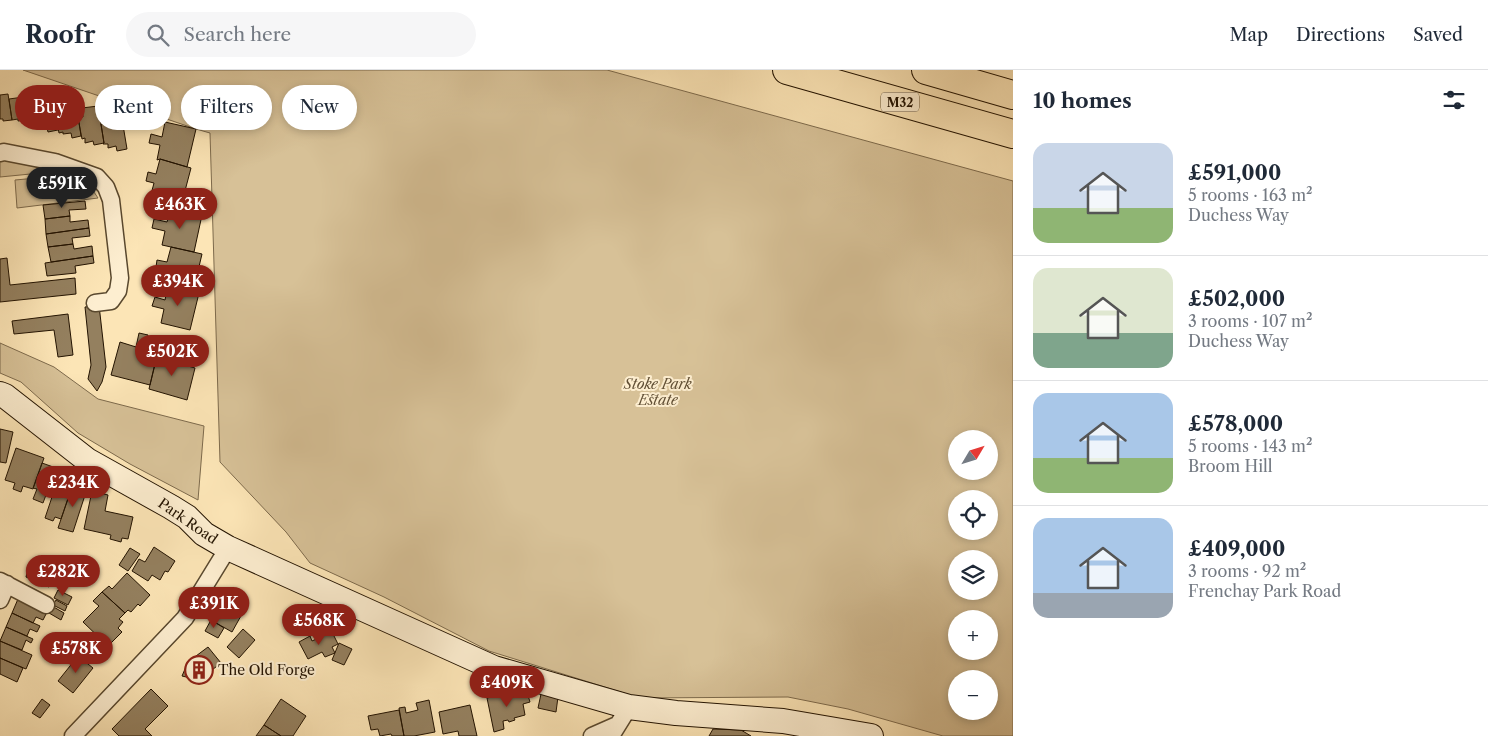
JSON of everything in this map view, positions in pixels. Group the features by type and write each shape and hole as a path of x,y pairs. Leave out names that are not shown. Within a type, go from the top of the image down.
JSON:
{"highway":[{"name":"M32","path":"787,70 1013,134"},
{"path":"926,70 1013,95"}],"main road":[{"name":"Park Road","path":"0,394 87,460 171,507 187,517 204,534 228,548 619,723 676,713 783,721 871,736"}],"street":[{"path":"0,153 4,152 54,162 97,177 106,187 111,200 120,278 118,291 111,301 95,303"},
{"path":"73,736 185,618 228,548"},
{"path":"0,600 4,583 46,605"},
{"path":"592,736 619,723"}],"green space":[{"name":"Stoke Park Estate","path":"23,70 607,70 1013,181 1013,736 943,736 848,709 788,697 640,698 489,651 384,597 310,563 286,532 220,462 210,133 200,130 272,130 272,85 181,85 181,124 171,120 171,85 95,85 95,95 85,91 85,85 67,85"},
{"path":"0,157 61,171 0,177"},
{"path":"59,176 71,178 87,185 98,198 17,208 15,180"},
{"path":"0,343 54,367 98,399 204,426 198,500 130,464 78,433 21,382 0,373"}],"building":[{"path":"8,94 12,120 3,121 3,119 0,119 0,95"},
{"path":"15,98 15,120 12,120 9,99"},
{"path":"95,106 95,130 102,130 104,143 94,145 93,141 85,143 85,138 82,139 80,130 85,130 85,108"},
{"path":"171,123 181,126 181,130 196,130 187,167 160,159 157,160 160,145 149,143 151,134 162,137 163,130 171,130"},
{"path":"58,130 80,130 81,136 72,138 71,133 59,133"},
{"path":"102,130 124,130 127,149 117,151 116,146 108,148 108,144 104,143"},
{"path":"160,159 191,168 181,206 150,198 154,183 146,181 148,172 156,174"},
{"path":"85,201 86,209 69,210 70,216 45,219 43,205"},
{"path":"171,208 202,215 194,252 162,245 165,231 152,228 154,219 167,222"},
{"path":"70,216 70,222 88,220 89,228 46,234 45,219"},
{"path":"89,228 90,236 72,238 73,244 48,247 46,234"},
{"path":"73,244 74,249 92,246 93,256 51,262 48,247"},
{"path":"171,247 202,254 193,292 163,284 166,269 156,267 157,260 167,262"},
{"path":"93,256 94,263 75,266 76,273 47,276 45,263"},
{"path":"7,258 10,285 75,278 76,294 0,302 0,259"},
{"path":"168,286 199,293 190,330 161,323 164,309 152,306 155,297 165,300"},
{"path":"99,305 106,367 102,382 97,391 88,379 91,365 85,307"},
{"path":"68,314 73,355 58,357 54,330 14,334 12,321"},
{"path":"139,333 148,335 144,348 158,352 150,385 111,375 120,342 136,347"},
{"path":"173,351 183,354 181,364 195,368 187,400 149,389 156,359 170,362"},
{"path":"0,429 13,432 6,463 0,462"},
{"path":"16,448 44,458 33,489 23,486 21,492 13,489 15,483 5,480"},
{"path":"42,463 56,468 43,503 33,499 37,489 33,488"},
{"path":"58,479 73,484 61,519 55,517 53,521 45,518"},
{"path":"73,484 87,489 73,532 58,528"},
{"path":"92,491 108,495 105,511 133,517 128,539 122,538 121,542 110,539 111,535 84,529"},
{"path":"154,547 175,561 168,572 165,571 160,580 152,575 148,581 132,571 139,559 145,562"},
{"path":"130,548 140,554 128,571 119,565"},
{"path":"29,565 39,566 35,581 26,577"},
{"path":"64,565 76,569 72,583 59,579"},
{"path":"40,570 54,575 49,587 35,581"},
{"path":"127,573 150,595 140,606 138,604 131,612 128,610 125,613 102,592 109,586 112,589"},
{"path":"58,590 72,597 68,605 54,598"},
{"path":"102,592 125,613 119,619 123,622 118,628 122,632 108,646 83,622 99,606 93,601"},
{"path":"225,594 247,605 232,632 211,620"},
{"path":"18,599 47,612 43,620 36,617 33,623 12,613"},
{"path":"56,600 67,606 65,611 53,605"},
{"path":"52,606 64,613 61,620 49,613"},
{"path":"12,613 40,626 37,632 30,629 27,636 6,627"},
{"path":"211,620 224,628 218,638 205,631"},
{"path":"6,627 33,639 31,643 26,640 22,650 0,641"},
{"path":"243,629 255,640 239,658 227,647"},
{"path":"332,632 338,644 332,647 335,653 325,657 322,652 308,659 299,642 310,636 312,641"},
{"path":"0,641 32,655 26,669 0,658"},
{"path":"339,643 352,649 344,665 332,660"},
{"name":"The Old Forge","path":"208,647 221,663 199,680 182,676 188,662"},
{"path":"78,656 93,668 73,693 58,681"},
{"path":"0,658 23,668 17,682 0,674"},
{"path":"151,689 168,706 145,729 152,736 119,736 112,729"},
{"path":"517,692 517,694 527,692 530,702 523,704 525,715 514,718 515,720 509,722 508,720 503,721 504,729 494,732 487,698"},
{"path":"541,694 558,697 556,712 538,708"},
{"path":"42,699 50,705 40,718 32,713"},
{"path":"281,699 306,716 293,736 281,736 264,725"},
{"path":"429,700 435,732 404,736 399,708 405,707 406,713 418,710 416,703"},
{"path":"470,705 477,736 459,736 458,731 443,734 439,712"},
{"path":"399,710 404,736 392,736 391,734 380,736 378,729 371,730 368,716"},
{"path":"264,725 281,736 256,736"},
{"path":"713,729 741,730 751,736 709,736"}],"place":[{"name":"The Old Forge","path":"199,670"}]}
